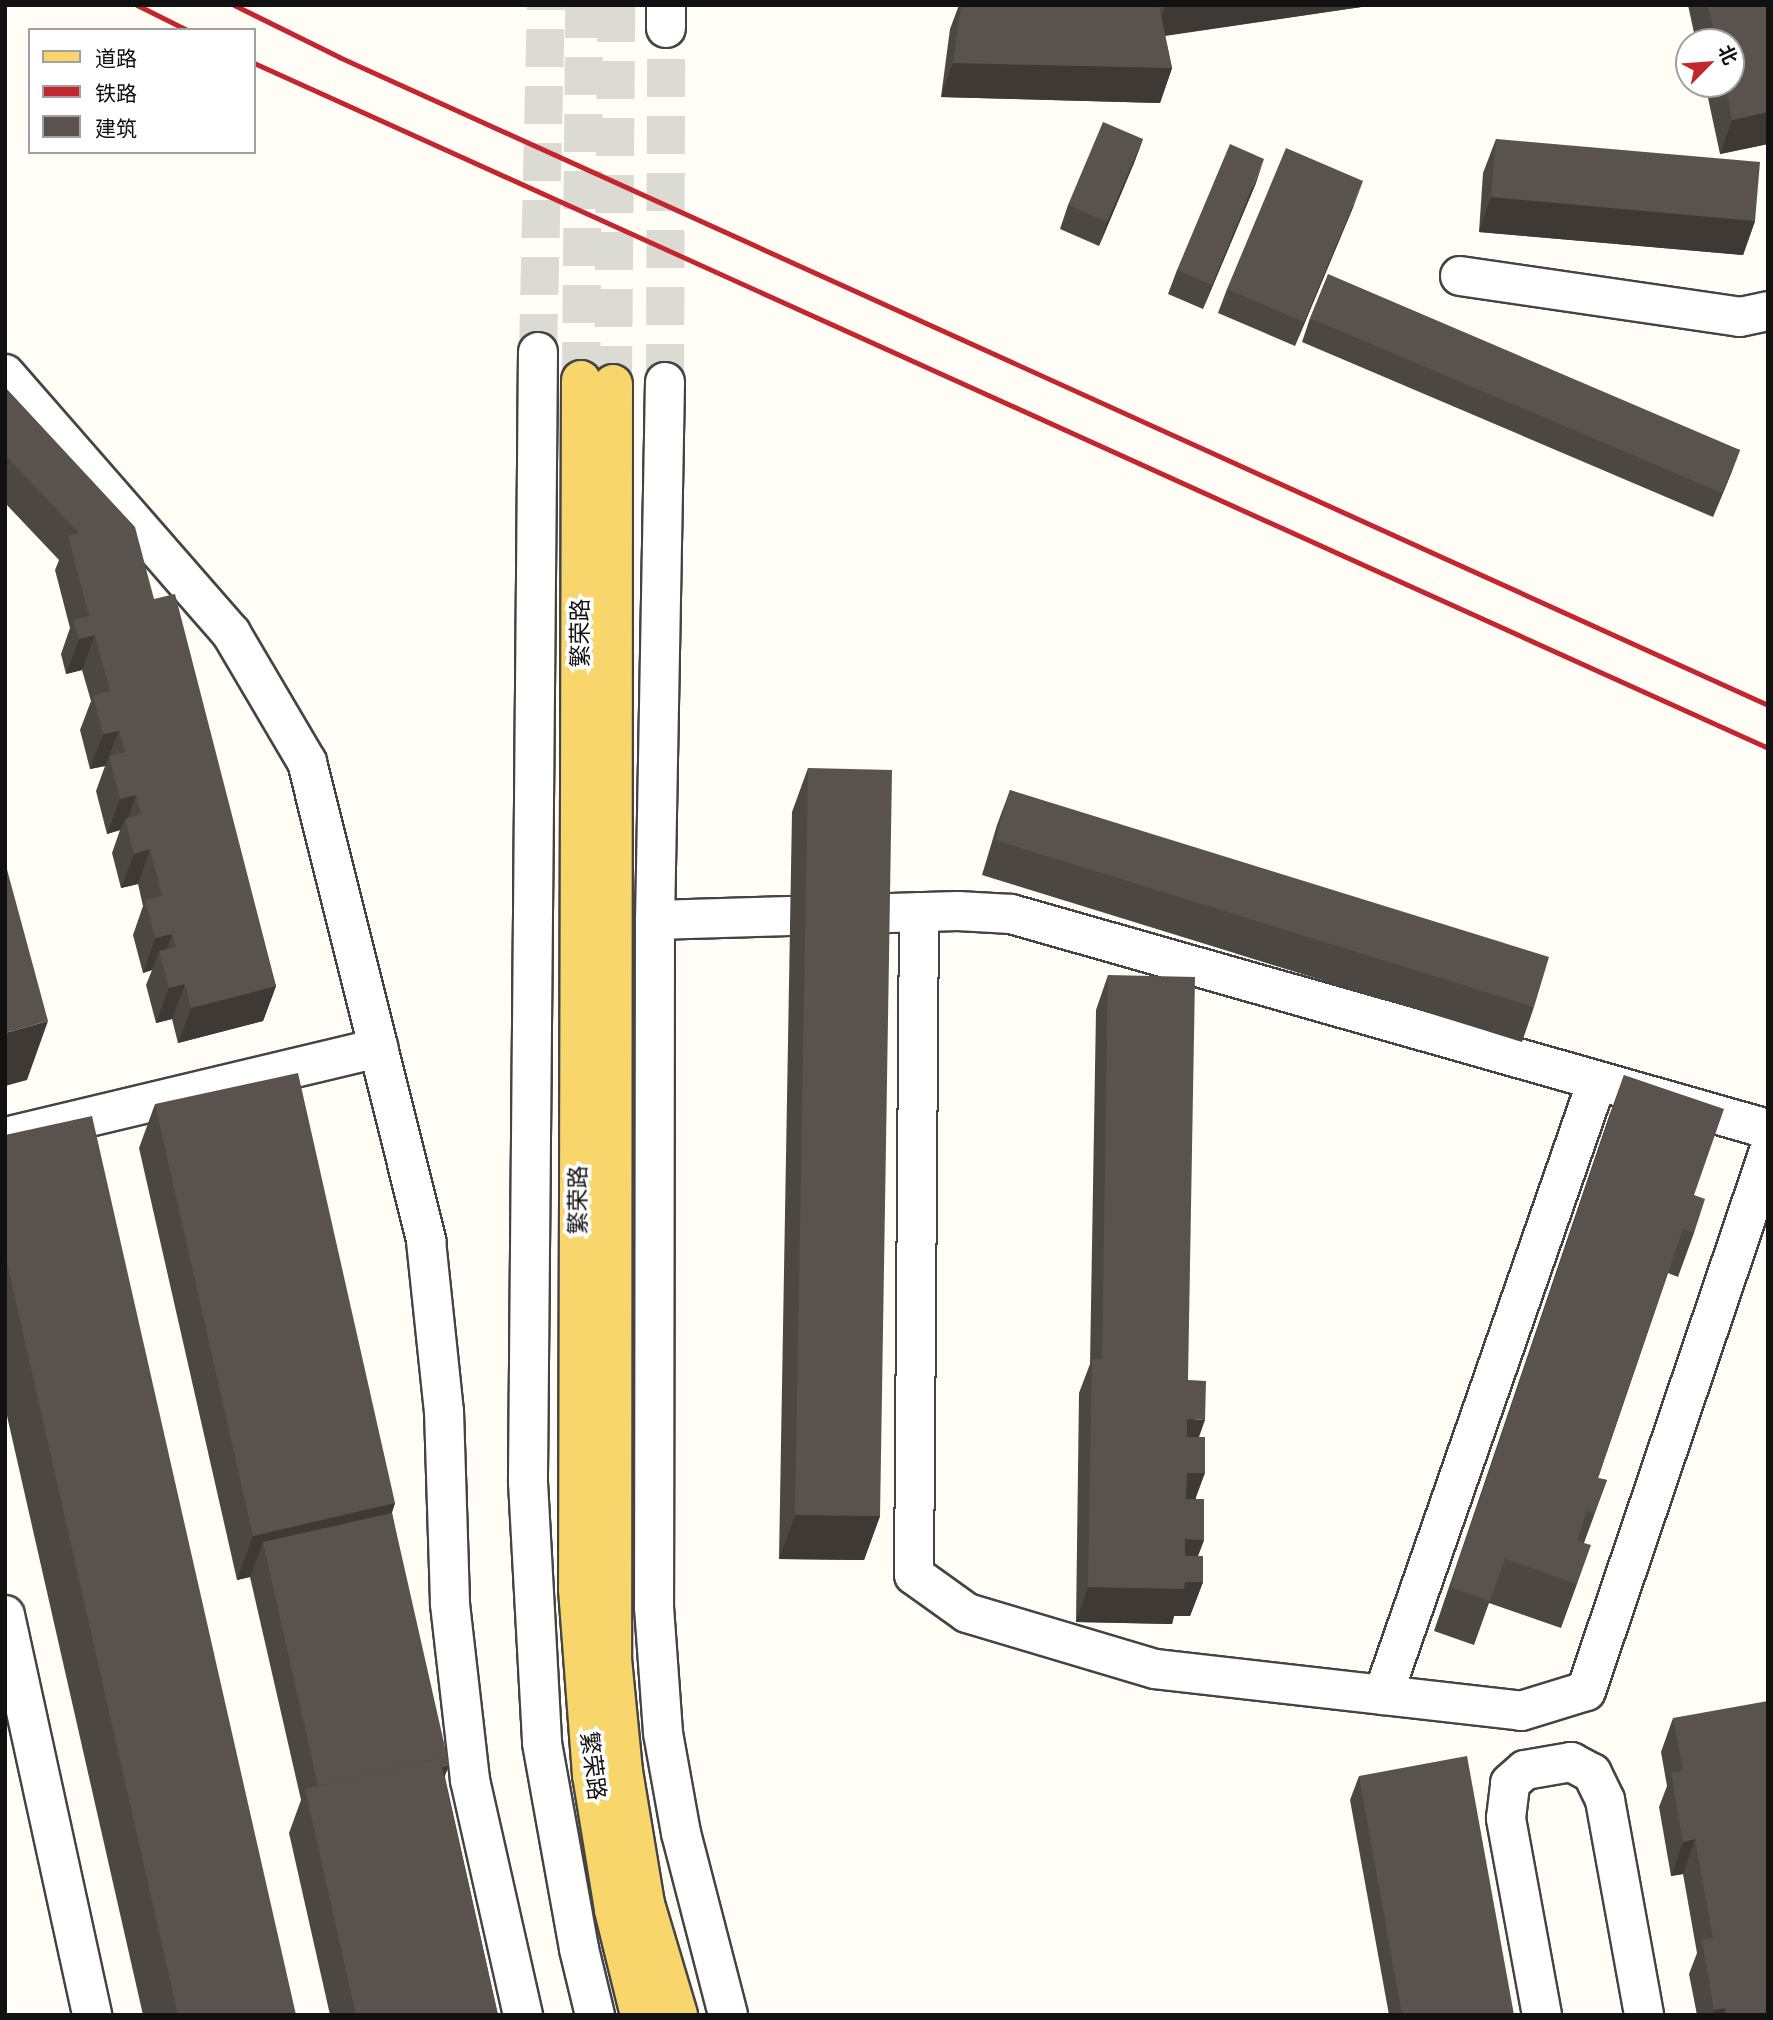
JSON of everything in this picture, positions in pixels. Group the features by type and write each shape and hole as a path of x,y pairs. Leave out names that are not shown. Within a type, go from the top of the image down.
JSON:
{"main road":[{"name":"繁荣路","path":"640,2015 614,1910 593,1775 578,1589 597,382 612,1659 623,1771 645,1904 678,2015"}],"street":[{"path":"1460,276 1740,317 1768,311"},
{"path":"538,352 528,1482 542,1743 579,1949 595,2015"},
{"path":"5,374 231,633 280,712 307,762 323,815 426,1241 444,1411 450,1604 470,1780 523,2015"},
{"path":"664,382 655,920 654,1607 663,1733 681,1833 728,2015"},
{"path":"655,920 919,912 1011,915 1768,1129"},
{"path":"919,912 914,1576 967,1613 1155,1669 1521,1711 1587,1691 1768,1154"},
{"path":"5,1137 379,1048"},
{"path":"1383,1695 1597,1081"},
{"path":"5,1615 92,2015"},
{"path":"1542,2015 1506,1818 1510,1783 1525,1770 1571,1762 1592,1773 1605,1800 1644,2015"}],"building":[{"path":"961,5 1159,5 1172,68 953,63"},
{"path":"1708,5 1768,5 1768,112 1732,120 1728,98 1745,98 1745,28 1713,28"},
{"path":"1103,122 1143,139 1107,222 1068,205"},
{"path":"1496,139 1760,162 1755,221 1491,197"},
{"path":"1230,144 1264,159 1212,285 1177,270"},
{"path":"1286,148 1363,181 1304,322 1227,289"},
{"path":"1328,274 1740,450 1722,493 1310,318"},
{"path":"5,387 135,527 154,599 175,594 276,986 191,1008 185,984 169,988 159,951 176,947 172,934 155,938 145,900 162,896 150,849 134,854 125,819 141,814 136,795 120,799 109,756 125,752 119,731 103,734 93,696 110,691 95,635 79,639 73,620 89,616 68,536 79,533 5,455"},
{"path":"808,768 892,770 880,1516 795,1515"},
{"path":"1010,790 1549,957 1534,1007 995,840"},
{"path":"5,862 48,1021 5,1033"},
{"path":"1108,975 1195,977 1188,1380 1206,1381 1205,1420 1187,1419 1187,1437 1205,1437 1205,1473 1187,1473 1186,1499 1204,1499 1204,1540 1185,1539 1185,1556 1203,1556 1203,1582 1185,1582 1184,1589 1088,1587 1092,1359 1102,1359"},
{"path":"298,1073 395,1503 253,1536 155,1104"},
{"path":"1624,1075 1724,1109 1694,1195 1705,1199 1694,1233 1683,1229 1598,1478 1607,1480 1594,1514 1587,1511 1577,1541 1591,1545 1577,1584 1505,1559 1490,1601 1450,1587"},
{"path":"92,1116 296,2015 178,2015 5,1254 5,1135"},
{"path":"392,1513 449,1765 442,1767 440,1758 318,1786 263,1542"},
{"path":"1768,1701 1768,2015 1727,2015 1726,2008 1714,2010 1702,1940 1713,1938 1695,1839 1683,1842 1671,1773 1683,1770 1673,1718"},
{"path":"1467,1756 1514,2015 1402,2015 1359,1776"},
{"path":"440,1758 498,2015 356,2015 305,1789"}],"tunnel":[{"path":"538,352 546,5"},
{"path":"581,380 584,5"},
{"path":"613,384 616,5"},
{"path":"665,382 666,28"}],"railway":[{"path":"137,5 183,28"},
{"path":"234,5 339,57 1768,705"},
{"path":"256,64 1768,748"}]}
